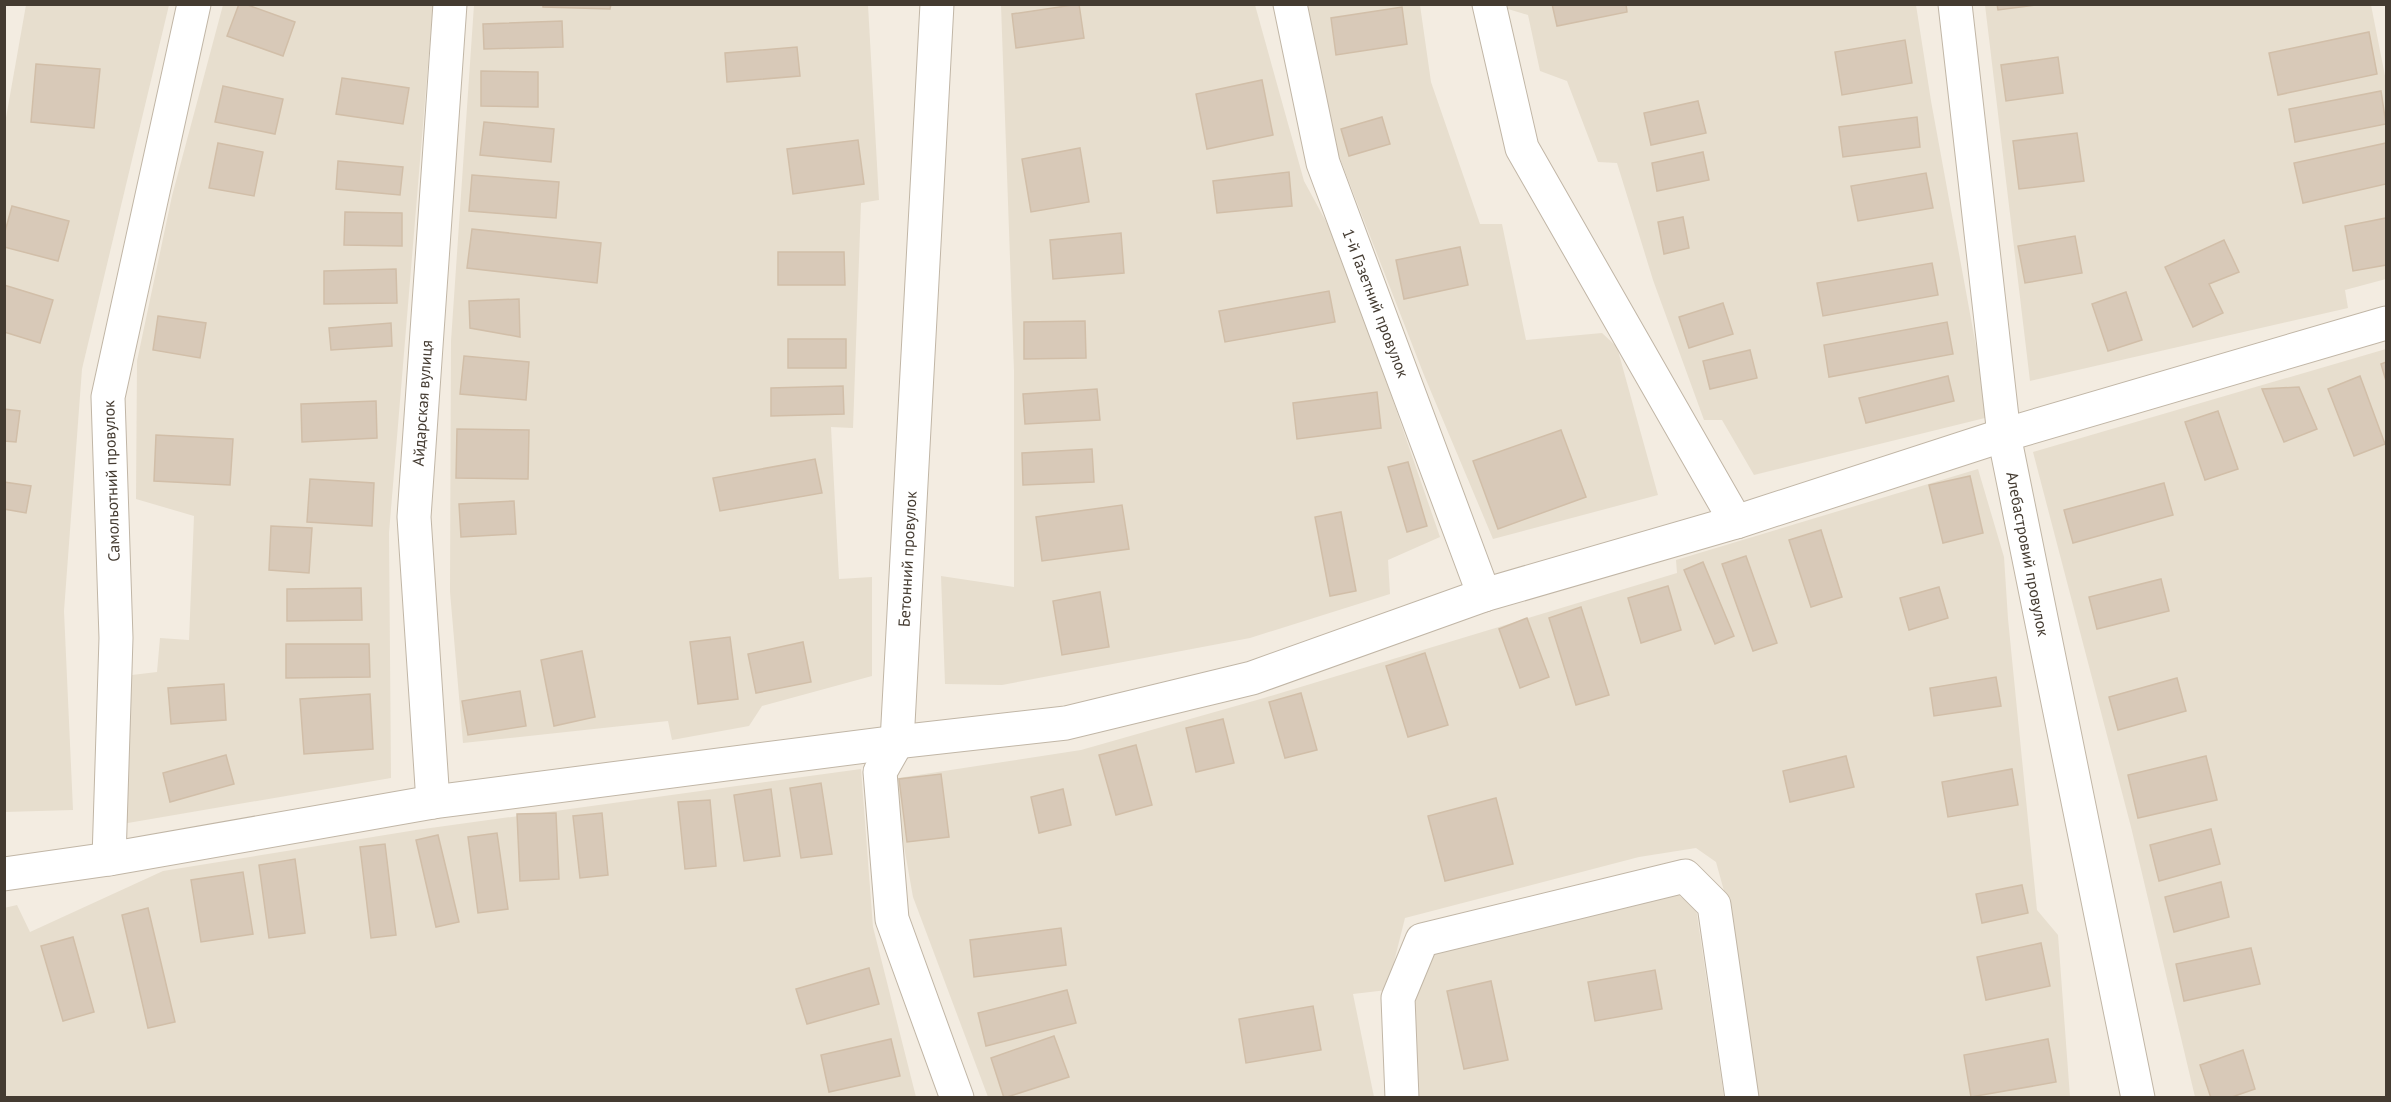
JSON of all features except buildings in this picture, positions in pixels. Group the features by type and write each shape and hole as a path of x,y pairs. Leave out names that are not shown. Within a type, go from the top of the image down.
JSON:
{"street":[{"name":"Самольотний провулок","path":"109,859 116,638 108,397 194,4"},
{"name":"Айдарская вулиця","path":"433,802 414,517 450,4"},
{"name":"Бетонний провулок","path":"937,4 897,742 880,772 892,918 957,1098"},
{"name":"1-й Газетний провулок","path":"1290,4 1323,163 1484,595"},
{"path":"1489,4 1522,148 1736,522"},
{"name":"Алебастровий провулок","path":"1955,4 2004,435 2138,1098"},
{"path":"4,874 109,859 433,802 897,742 1066,723 1252,678 1484,595 1736,522 2004,435 2386,323"},
{"path":"1402,1098 1398,998 1422,940 1685,876 1714,905 1742,1098"}],"shaded area":[{"path":"26,5 169,5 82,369 64,611 73,810 5,812 4,129"},
{"path":"223,5 433,5 389,533 391,778 122,824 132,675 157,672 160,638 189,640 194,516 136,499 137,361 172,196"},
{"path":"474,5 868,5 879,200 861,203 853,428 831,427 839,579 872,577 872,676 762,706 749,726 672,740 668,721 463,743 450,592 451,341"},
{"path":"1001,5 1255,5 1304,181 1329,227 1370,334 1440,537 1388,560 1390,594 1250,638 1002,685 945,684 941,576 1014,587 1014,371"},
{"path":"1302,5 1420,5 1431,82 1480,224 1502,224 1526,340 1602,333 1617,347 1658,495 1493,539 1424,375 1323,115"},
{"path":"1507,5 1916,5 1931,101 1989,417 1754,475 1722,420 1704,420 1653,280 1617,163 1598,162 1567,81 1540,71 1528,15 1508,9"},
{"path":"1985,5 2371,5 2386,81 2386,279 2345,290 2348,308 2030,381"},
{"path":"2386,349 2386,1097 2195,1097 2131,827 2033,452"},
{"path":"1978,469 2004,557 2037,910 2058,935 2070,1097 1757,1097 1729,909 1716,862 1696,848 1639,857 1405,918 1387,990 1353,994 1374,1097 988,1097 913,897 892,779 1081,750 1264,698 1677,573 1676,560"},
{"path":"861,769 873,927 916,1097 5,1097 4,908 17,905 30,932 163,871 416,830"},
{"path":"1677,894 1696,908 1724,1097 1419,1097 1410,1001 1434,950"}]}
